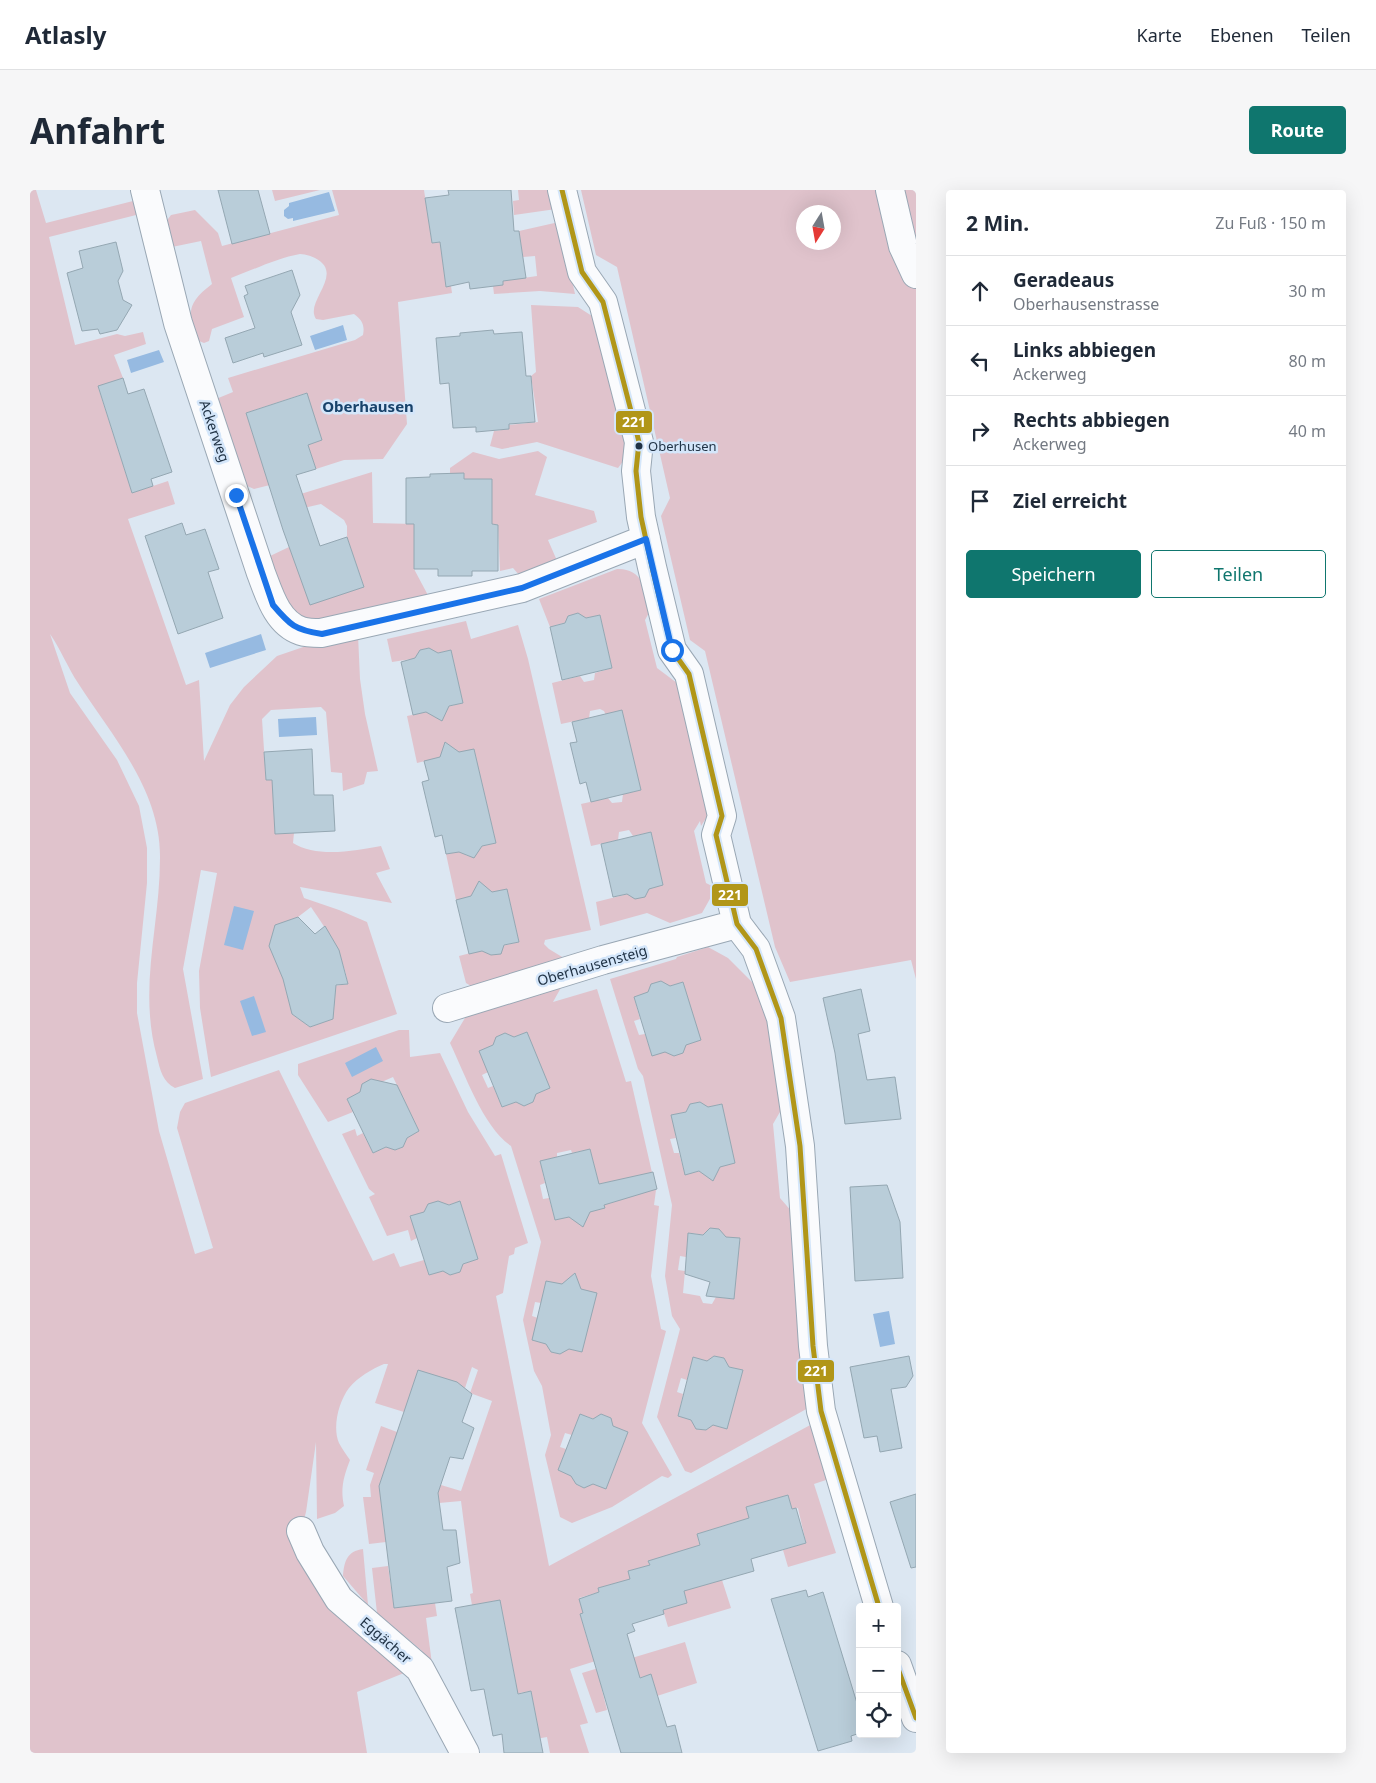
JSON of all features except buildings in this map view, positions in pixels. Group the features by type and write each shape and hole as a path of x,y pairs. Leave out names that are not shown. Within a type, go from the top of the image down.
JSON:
{"street":[{"name":"Ackerweg","path":"145,190 178,323 261,573 273,605 285,620 301,631 322,634 522,588 646,539"},
{"path":"562,190 582,272 603,302 639,442 636,467 646,539 672,650 689,674 722,816 716,835 737,924 756,949 781,1018 800,1146 813,1346 822,1411 878,1603"},
{"path":"890,190 902,246 916,274"},
{"name":"Oberhausensteig","path":"447,1008 596,962 737,924"},
{"name":"Eggächer","path":"301,1531 310,1552 339,1599 420,1669 465,1753"},
{"path":"901,1676 916,1718"}],"shaded area":[{"path":"30,190 36,190 46,223 137,200 140,214 49,237 75,345 117,334 125,336 143,332 146,344 114,355 123,378 98,387 132,493 168,481 175,504 128,519 186,685 199,680 204,761 230,705 244,687 277,656 315,643 358,635 360,679 365,714 378,771 367,772 364,784 343,791 342,773 331,772 326,712 321,707 271,710 262,719 266,780 278,779 275,834 294,833 293,843 302,848 324,852 360,850 381,846 390,869 376,873 392,903 300,887 304,898 367,922 397,1014 211,1077 200,1008 199,971 217,873 201,870 183,969 203,1079 175,1088 165,1079 159,1066 149,1006 151,958 160,858 158,833 153,810 144,787 120,744 74,677 50,634 70,693 117,760 139,806 147,848 147,883 137,983 137,1013 159,1131 195,1254 213,1248 177,1128 180,1112 185,1103 279,1070 373,1261 394,1253 400,1267 424,1260 429,1275 446,1270 450,1275 460,1272 461,1265 477,1259 460,1202 443,1206 417,1238 411,1241 408,1230 387,1236 369,1197 375,1194 369,1189 342,1134 355,1129 357,1136 363,1133 373,1153 389,1146 396,1150 403,1147 403,1139 419,1131 393,1077 377,1084 371,1080 363,1084 363,1091 347,1099 353,1112 328,1122 298,1075 298,1064 399,1030 409,1030 410,1057 440,1053 468,1112 495,1156 501,1154 528,1243 515,1248 514,1254 509,1256 503,1293 496,1296 549,1566 814,1423 829,1479 814,1484 836,1553 788,1567 783,1550 806,1543 798,1508 792,1509 788,1495 746,1507 756,1539 739,1521 697,1534 708,1584 722,1580 731,1608 668,1627 663,1610 687,1602 680,1578 669,1555 648,1561 650,1565 628,1571 637,1603 627,1606 620,1582 598,1588 599,1592 579,1598 583,1613 580,1614 590,1649 618,1654 570,1669 588,1723 580,1725 589,1753 550,1753 547,1737 519,1742 517,1731 538,1727 531,1691 503,1696 516,1683 500,1600 472,1605 470,1594 473,1593 461,1501 439,1503 439,1500 421,1497 381,1502 386,1542 369,1544 363,1497 371,1497 370,1485 374,1473 366,1470 381,1426 397,1432 422,1484 441,1485 461,1491 492,1401 470,1393 478,1370 472,1367 465,1388 404,1412 375,1403 388,1364 384,1364 357,1380 345,1393 336,1422 337,1437 350,1460 343,1482 344,1506 335,1513 317,1519 316,1442 306,1512 298,1542 409,1671 357,1692 367,1753 30,1753","holes":["311,907 339,953 348,984 334,986 333,1019 310,1027 292,1014 278,957 269,947 275,926 298,917"]},
{"path":"272,190 320,190 275,201"},
{"path":"332,190 424,190 432,243 440,242 446,286 451,286 452,293 398,302 407,424 383,459 344,460 316,469 308,445 322,440 306,393 246,413 270,485 254,489 245,485 216,399 233,392 228,378 355,340 363,335 364,328 361,321 354,314 323,320 316,319 314,312 315,304 326,280 327,272 323,264 315,258 300,254 274,261 231,278 244,317 212,329 209,341 204,343 199,341 192,323 191,310 197,297 212,284 201,241 172,247 165,223 171,215 195,210 218,233 222,246 339,215"},
{"path":"518,190 552,190 556,209 514,215 513,201 519,200"},
{"path":"581,190 884,190 916,286 916,979 911,960 790,982 775,947 705,651 690,640 661,516 670,498 617,267 596,255"},
{"path":"898,190 916,190 916,259"},
{"path":"559,222 575,294 540,291 494,294 493,286 503,281 537,276 535,256 523,257 519,231"},
{"path":"531,305 578,307 592,316 627,450 627,456 618,468 537,442 502,449 490,446 494,431 509,429 509,425 538,422 531,376 536,372"},
{"path":"538,451 547,457 535,495 594,511 597,522 548,540 558,563 520,576 513,568 500,571 498,525 489,524 492,479 464,479 464,474 450,474 450,468 473,452 499,459"},
{"path":"372,472 373,523 414,524 414,569 430,599 311,623 300,617 286,604 278,588 268,557 289,547 293,555 364,587 347,537 347,526 344,520 321,504 295,510 291,497"},
{"path":"617,569 632,572 642,581 645,587 651,609 645,620 657,668 677,683 708,815 701,826 700,821 694,831 706,883 716,888 702,913 670,923 647,913 600,926 596,902 663,885 651,832 633,836 629,830 619,832 618,840 591,846 581,804 608,798 612,803 622,802 623,794 641,790 604,711 600,709 590,711 589,718 561,724 552,683 580,676 584,682 594,680 595,673 612,668 600,615 582,619 578,613 568,616 567,622 550,627 539,599"},
{"path":"466,621 471,639 518,625 528,659 591,930 545,940 544,944 549,949 567,960 476,989 466,983 459,956 486,949 491,955 500,954 502,946 519,942 507,889 456,900 446,854 464,851 464,854 468,856 477,854 478,847 496,843 474,750 457,753 452,747 441,757 417,763 407,716 431,711 435,717 445,715 446,707 463,703 451,650 433,654 432,650 428,648 420,650 418,658 392,662 387,639"},
{"path":"708,947 728,958 757,987 769,1020 784,1105 773,1124 780,1198 793,1213 810,1407 691,1473 685,1471 657,1417 680,1329 672,1316 665,1276 672,1205 643,1076 638,1069 610,979 676,959 677,957","holes":["683,982 700,1040 652,1055 645,1034 639,1035 634,1021 640,1019 634,997","700,1102 705,1108 721,1104 735,1163 718,1167 716,1175 707,1177 702,1171 685,1174 679,1153 674,1153 670,1139 676,1138 672,1115 689,1111 690,1104","710,1228 722,1237 740,1239 733,1299 716,1297 712,1304 703,1303 700,1296 683,1293 685,1271 678,1270 680,1256 686,1257 689,1233 706,1235","714,1356 724,1358 725,1366 743,1370 727,1429 710,1424 706,1430 696,1429 695,1421 678,1416 683,1394 677,1392 681,1378 687,1380 693,1357 710,1362"]},
{"path":"563,984 553,1002 597,989 626,1082 631,1081 656,1190 654,1205 659,1206 651,1276 661,1329 666,1331 642,1423 672,1475 668,1478 662,1476 612,1507 572,1523 560,1517 545,1455 551,1435 542,1386 534,1371 523,1320 541,1242 511,1146 501,1137 483,1113 450,1043 468,1013","holes":["527,1032 549,1088 533,1095 533,1102 524,1106 519,1101 502,1107 493,1086 488,1088 482,1075 488,1072 480,1051 496,1044 496,1037 505,1033 511,1038","590,1149 599,1184 612,1181 617,1201 604,1205 604,1208 555,1220 549,1198 543,1199 540,1185 545,1183 540,1161 557,1157 557,1153 571,1150 572,1153","535,1302 541,1303 582,1352 565,1348 561,1354 551,1352 550,1345 533,1340 538,1318 532,1316","580,1414 597,1420 601,1414 611,1418 611,1426 628,1432 606,1488 589,1482 584,1488 576,1484 575,1477 559,1470 566,1449 560,1447 565,1433 572,1435"]},
{"path":"363,1549 368,1605 343,1576 347,1558 353,1552"},
{"path":"388,1566 394,1608 435,1603 437,1616 426,1618 432,1664 421,1650 377,1613 372,1568"},
{"path":"685,1642 697,1683 657,1696 651,1675 601,1686 607,1710 596,1713 582,1673"}],"water":[{"path":"329,192 335,211 293,221 293,218 288,219 284,216 284,210 289,206 289,203"},
{"path":"343,325 347,340 315,350 310,336"},
{"path":"159,350 164,362 131,373 127,360"},
{"path":"261,634 266,650 210,668 205,653"},
{"path":"316,717 317,735 279,737 278,719"},
{"path":"234,906 254,911 243,950 224,945"},
{"path":"254,996 266,1032 252,1036 240,1001"},
{"path":"376,1047 383,1061 352,1077 345,1063"},
{"path":"889,1311 895,1344 880,1347 873,1314"}],"transit line":[{"name":"221","path":"562,190 582,272 603,302 639,442 636,471 641,517 672,650 689,674 722,816 716,835 737,924 756,949 781,1018 800,1146 813,1346 821,1411 878,1603"},
{"name":"221","path":"901,1677 916,1718"}],"place":[{"name":"Oberhusen","path":"639,446"}],"district":[{"name":"Oberhausen","path":"368,406"}],"route":[{"path":"236,495 273,605 285,620 301,631 322,634 522,588 646,539 672,650"}]}
